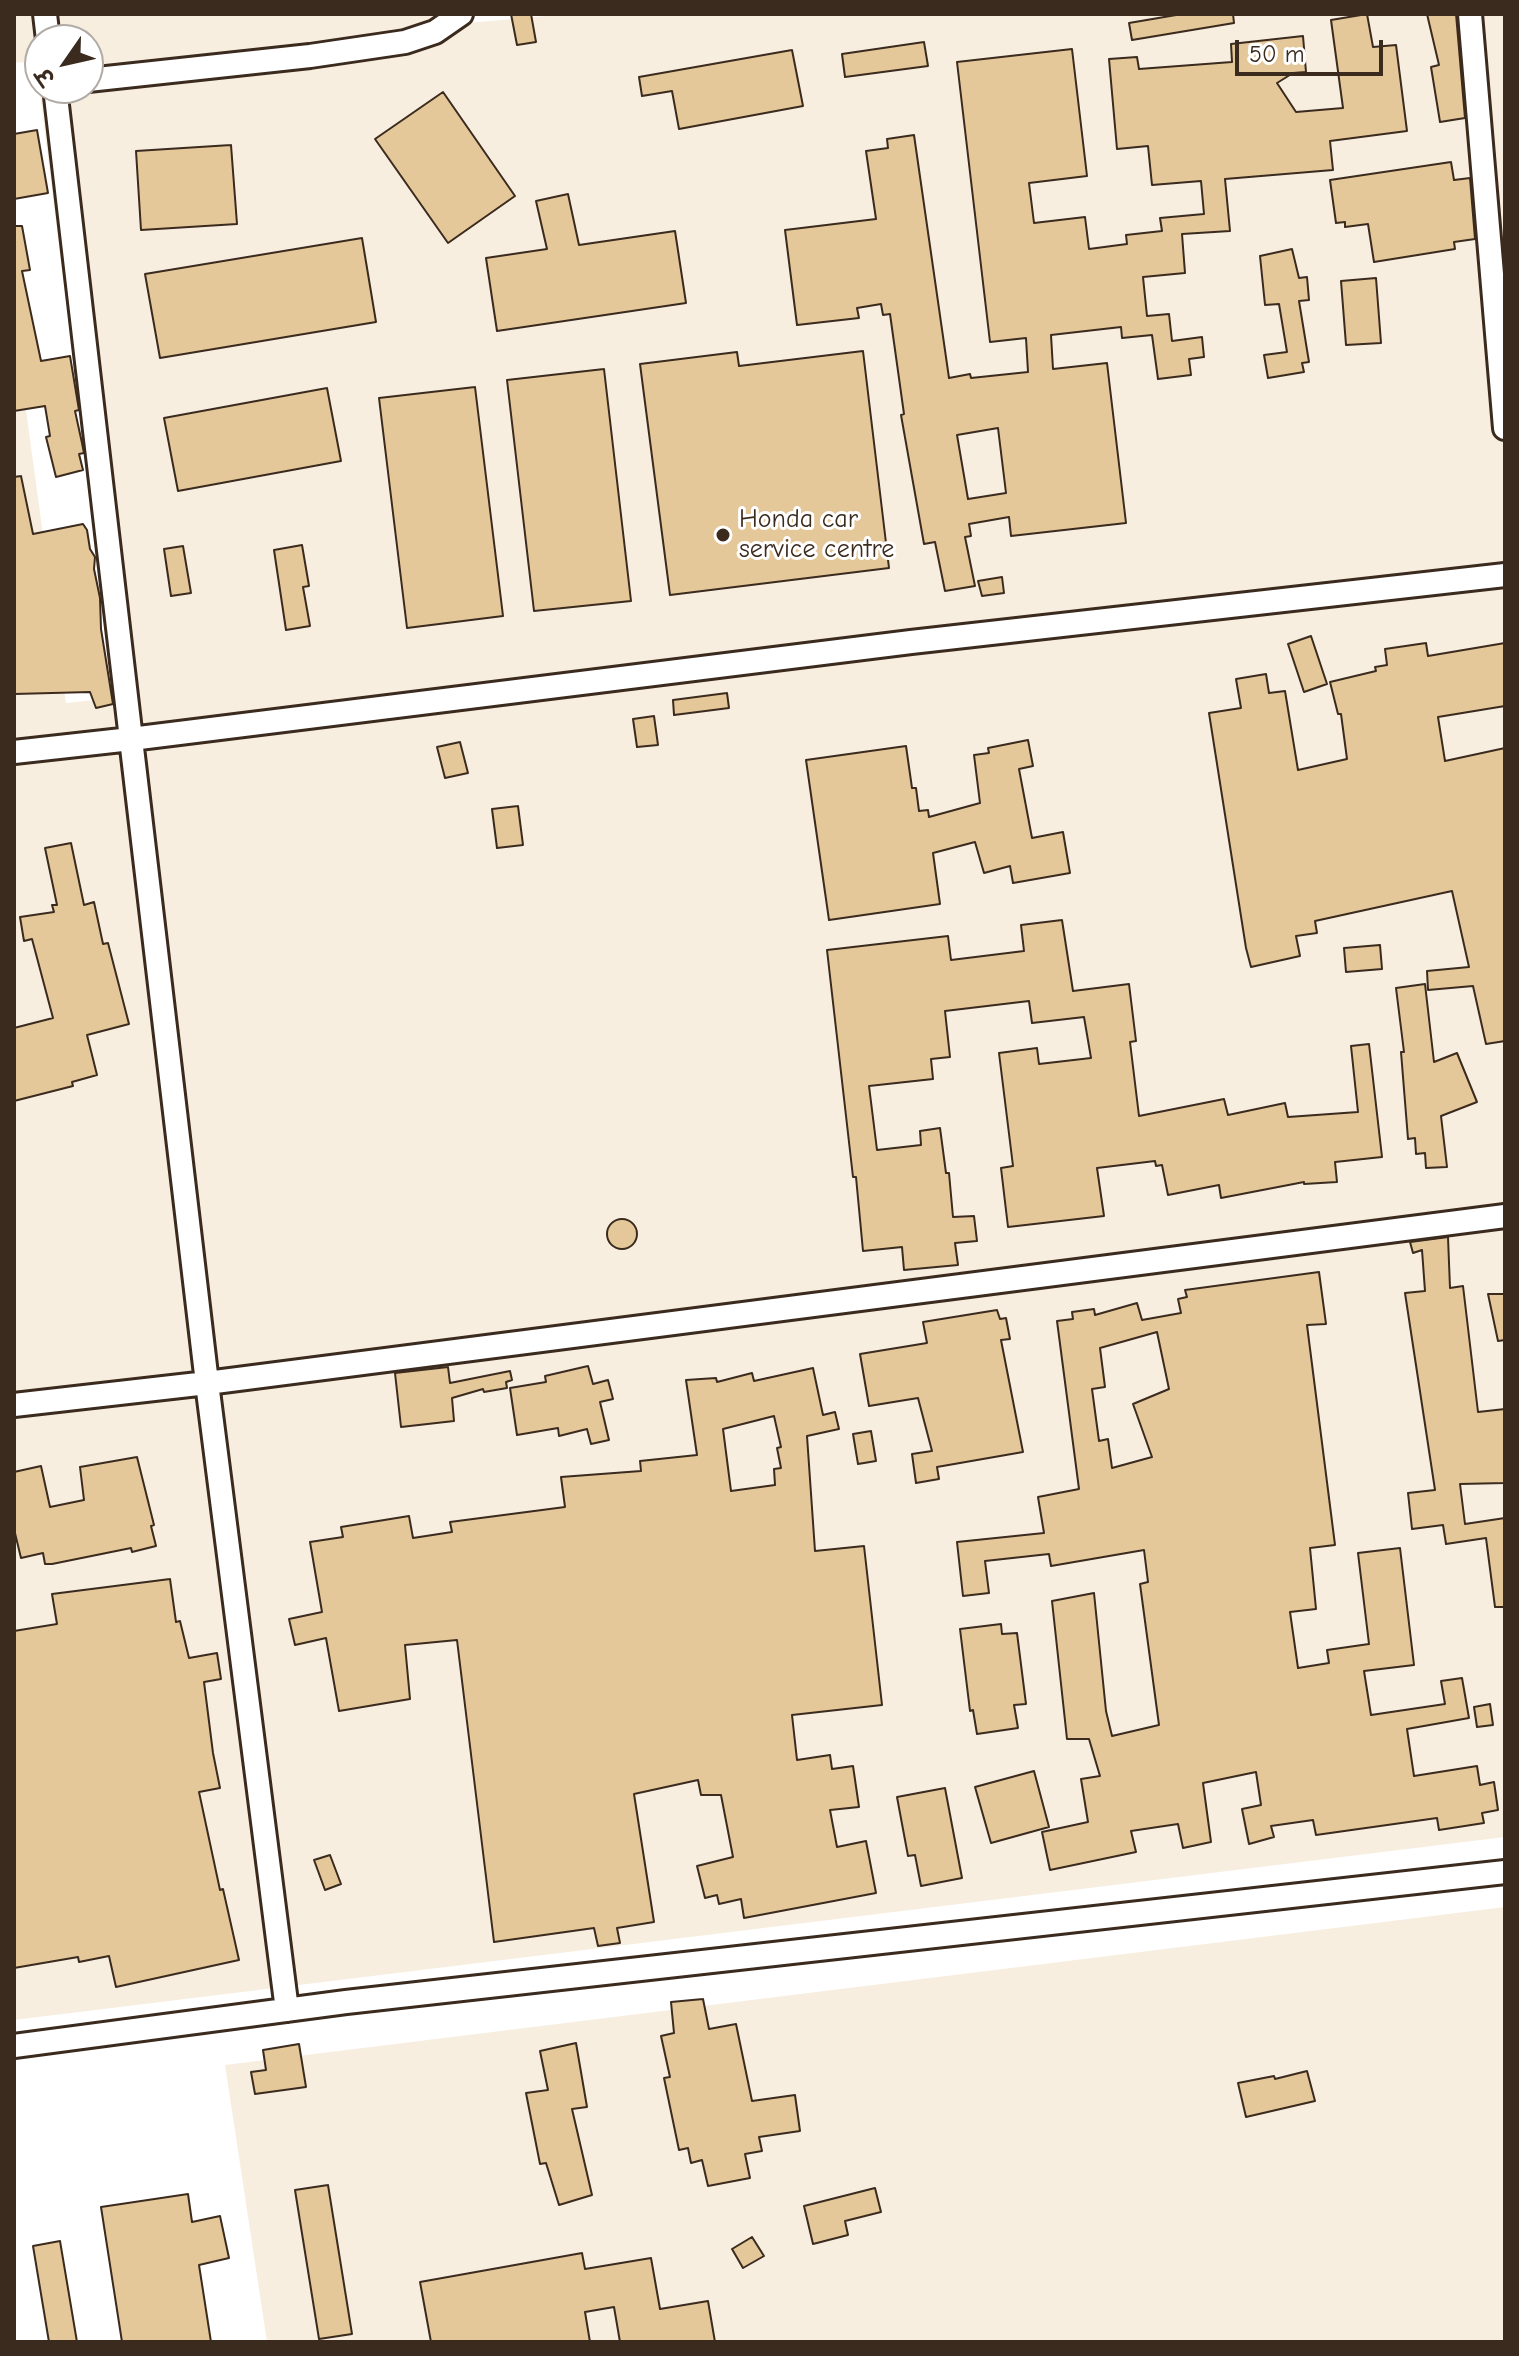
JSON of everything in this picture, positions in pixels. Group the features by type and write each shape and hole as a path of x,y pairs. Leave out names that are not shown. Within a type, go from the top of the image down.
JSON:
{"street":[{"path":"104,78 310,56 405,42 435,32 461,14"},
{"path":"1470,14 1505,428"},
{"path":"57,104 207,1383 287,2010"},
{"path":"14,752 911,642 1505,575"},
{"path":"14,1405 207,1383 1505,1216"},
{"path":"14,2046 287,2010 1505,1872"}],"shaded area":[{"path":"14,14 434,14 424,27 568,14 1505,14 1505,1837 14,2020 14,322 66,703 115,698 41,104 104,104 104,24 24,24 24,62 14,63"},
{"path":"1505,1907 1505,2342 267,2342 225,2065"}],"building":[{"path":"511,14 531,14 536,42 517,45"},
{"path":"1182,14 1233,14 1234,23 1132,40 1129,23"},
{"path":"1367,14 1373,47 1396,45 1407,131 1330,141 1333,170 1225,179 1230,231 1182,234 1185,273 1143,277 1147,316 1169,314 1172,341 1202,337 1204,357 1189,359 1191,375 1158,379 1152,335 1122,338 1121,327 1051,335 1053,369 1107,363 1126,523 1011,536 1009,517 969,524 971,536 965,537 975,586 945,591 935,542 924,544 901,415 904,414 890,314 883,315 881,304 857,308 859,318 797,325 785,230 876,219 866,151 888,148 887,139 914,135 949,378 1028,372 1026,338 990,342 957,62 1072,49 1087,176 1029,183 1034,223 1085,217 1089,249 1127,244 1126,235 1162,231 1160,218 1204,214 1201,181 1152,185 1148,146 1117,149 1109,59 1137,57 1139,69 1232,62 1231,44 1303,36 1306,72 1293,73 1277,83 1296,112 1343,108 1331,20","holes":["998,428 1006,493 968,499 957,435"]},
{"path":"1427,14 1456,14 1465,118 1440,122 1431,67 1439,65"},
{"path":"924,42 928,66 845,77 842,54"},
{"path":"792,50 803,106 679,129 672,91 642,96 639,77"},
{"path":"443,92 515,196 448,243 375,139"},
{"path":"37,130 48,193 14,199 14,134"},
{"path":"231,145 237,224 141,230 136,151"},
{"path":"1451,162 1454,180 1470,178 1475,239 1454,242 1455,249 1374,262 1368,224 1345,227 1345,222 1336,223 1330,180"},
{"path":"568,194 579,245 675,231 686,303 497,331 486,258 547,249 536,201"},
{"path":"14,226 22,226 30,270 22,271 41,361 70,356 79,410 75,411 84,453 79,454 83,470 56,477 46,437 50,436 45,406 14,411"},
{"path":"362,238 376,322 160,358 145,274"},
{"path":"1292,249 1299,278 1307,277 1309,300 1299,301 1309,362 1302,363 1304,372 1268,378 1264,355 1287,352 1279,304 1265,305 1260,256"},
{"path":"1376,278 1381,343 1346,345 1341,281"},
{"path":"863,351 889,568 670,595 640,364 737,352 739,366"},
{"path":"604,369 631,601 534,611 507,380"},
{"path":"475,387 503,616 407,628 379,398"},
{"path":"327,388 341,461 178,491 164,418"},
{"path":"21,476 33,534 83,524 87,530 90,549 95,557 101,629 113,704 96,708 90,692 14,694 14,477"},
{"path":"302,545 309,586 303,587 310,626 286,630 274,550"},
{"path":"183,546 191,593 171,596 164,549"},
{"path":"1002,577 1004,593 982,596 978,581"},
{"path":"1311,636 1327,684 1304,692 1288,644"},
{"path":"1426,643 1428,656 1505,643 1505,706 1438,717 1445,761 1505,748 1505,1041 1486,1044 1473,986 1428,990 1427,971 1469,967 1452,891 1315,921 1317,933 1296,936 1300,956 1251,967 1246,948 1209,713 1241,708 1236,679 1266,674 1269,693 1285,691 1298,770 1347,759 1341,714 1338,714 1330,682 1376,671 1375,667 1387,665 1385,649"},
{"path":"727,693 729,708 674,715 673,700"},
{"path":"654,716 658,745 637,747 633,719"},
{"path":"1028,740 1033,766 1019,769 1032,838 1063,832 1070,873 1013,883 1010,866 984,873 975,842 933,853 940,904 829,920 806,760 906,746 919,811 928,810 929,817 980,803 974,755 989,753 988,748"},
{"path":"460,742 468,773 445,778 437,747"},
{"path":"518,806 523,845 497,848 492,809"},
{"path":"71,843 84,905 94,902 103,944 108,943 129,1024 87,1035 97,1075 72,1082 73,1086 14,1101 14,1028 53,1018 32,939 24,941 20,917 54,912 52,905 57,905 45,848"},
{"path":"1062,920 1073,991 1129,984 1136,1041 1130,1042 1139,1116 1224,1099 1228,1115 1285,1103 1288,1117 1358,1112 1351,1046 1369,1044 1382,1157 1335,1162 1337,1182 1304,1182 1221,1198 1219,1185 1168,1195 1162,1165 1156,1166 1155,1161 1097,1168 1104,1216 1008,1227 1001,1168 1013,1166 999,1053 1037,1048 1039,1064 1091,1058 1084,1017 1032,1023 1029,1001 945,1011 950,1057 931,1059 933,1079 869,1086 877,1150 921,1145 920,1131 940,1128 946,1173 949,1173 953,1217 974,1216 977,1241 955,1243 958,1265 904,1270 902,1247 863,1251 827,950 948,936 951,960 1024,951 1021,925"},
{"path":"1380,945 1382,969 1346,972 1344,948"},
{"path":"1425,984 1434,1062 1457,1053 1477,1102 1441,1116 1447,1167 1426,1168 1425,1153 1416,1154 1415,1138 1408,1139 1401,1052 1404,1052 1396,988"},
{"path":"622,1219 633,1223 637,1234 633,1245 622,1249 611,1245 607,1234 611,1223"},
{"path":"1448,1237 1450,1288 1463,1286 1478,1412 1505,1409 1505,1483 1460,1484 1465,1524 1505,1518 1505,1607 1495,1607 1486,1538 1446,1544 1443,1525 1412,1529 1408,1493 1435,1490 1405,1293 1425,1291 1422,1250 1413,1253 1410,1242"},
{"path":"1319,1272 1326,1324 1307,1325 1335,1545 1310,1548 1316,1609 1290,1612 1298,1668 1329,1663 1327,1650 1369,1644 1358,1553 1400,1548 1414,1665 1364,1671 1371,1715 1445,1704 1441,1681 1462,1678 1469,1718 1407,1729 1414,1776 1477,1766 1480,1785 1494,1782 1498,1810 1482,1813 1484,1823 1439,1830 1437,1818 1316,1835 1313,1820 1271,1826 1274,1837 1249,1844 1242,1809 1261,1805 1256,1772 1203,1783 1211,1842 1183,1848 1178,1824 1131,1831 1136,1852 1050,1870 1042,1832 1088,1822 1081,1779 1100,1776 1089,1739 1067,1739 1052,1601 1094,1593 1106,1711 1112,1736 1159,1725 1140,1584 1148,1582 1144,1550 1051,1566 1049,1554 985,1561 989,1593 963,1596 957,1542 1044,1533 1038,1497 1079,1489 1057,1321 1073,1319 1072,1312 1094,1309 1095,1315 1137,1303 1142,1320 1181,1313 1178,1299 1187,1297 1185,1290","holes":["1157,1332 1169,1389 1133,1404 1152,1457 1112,1468 1108,1439 1099,1441 1092,1389 1105,1387 1100,1348"]},
{"path":"1488,1294 1505,1294 1505,1340 1498,1341"},
{"path":"997,1310 1000,1319 1006,1318 1010,1339 1001,1340 1023,1452 937,1467 939,1479 916,1483 912,1454 932,1451 918,1398 869,1406 860,1354 927,1343 923,1322"},
{"path":"588,1366 593,1384 608,1380 613,1399 600,1402 609,1440 591,1444 587,1429 559,1436 558,1428 517,1435 510,1388 546,1382 545,1376"},
{"path":"448,1367 450,1383 510,1371 512,1380 506,1382 507,1388 484,1392 483,1389 452,1398 454,1421 401,1427 395,1373"},
{"path":"813,1368 823,1415 835,1412 839,1429 807,1436 815,1551 864,1546 882,1705 792,1715 797,1760 830,1755 832,1769 853,1766 859,1807 830,1810 837,1847 866,1841 876,1893 744,1918 741,1899 719,1904 717,1895 705,1898 697,1866 733,1857 721,1795 701,1795 698,1780 634,1794 654,1922 617,1928 620,1943 598,1946 594,1928 494,1942 457,1640 405,1645 410,1699 339,1711 326,1638 295,1645 289,1619 322,1612 310,1542 343,1537 341,1527 409,1516 413,1538 452,1532 450,1522 565,1507 561,1477 641,1471 640,1461 697,1455 686,1380 716,1378 717,1382 752,1373 754,1381","holes":["774,1416 781,1447 777,1448 781,1468 774,1469 775,1485 731,1491 723,1429"]},
{"path":"871,1431 876,1461 858,1464 853,1434"},
{"path":"137,1457 154,1525 151,1526 156,1546 52,1564 45,1564 43,1553 21,1558 14,1529 14,1472 41,1466 50,1507 84,1500 80,1467"},
{"path":"170,1579 176,1622 180,1621 189,1658 217,1653 221,1679 204,1682 220,1788 199,1792 239,1960 116,1987 109,1956 79,1962 78,1957 14,1968 14,1631 57,1624 52,1594"},
{"path":"1001,1624 1002,1634 1017,1633 1026,1704 1014,1705 1018,1728 977,1734 973,1710 970,1711 960,1629"},
{"path":"1490,1704 1493,1725 1477,1727 1474,1707"},
{"path":"1034,1771 1049,1827 991,1843 975,1787"},
{"path":"945,1788 962,1878 921,1886 915,1855 908,1856 897,1797"},
{"path":"330,1855 341,1884 325,1890 314,1860"},
{"path":"703,1999 709,2029 736,2024 752,2101 795,2095 800,2131 759,2137 762,2151 745,2154 750,2178 708,2186 702,2160 691,2163 688,2148 679,2150 664,2078 670,2077 661,2036 674,2033 671,2002"},
{"path":"576,2043 587,2107 572,2109 592,2195 559,2205 546,2163 540,2164 526,2093 548,2090 540,2051"},
{"path":"299,2044 306,2087 255,2094 251,2072 266,2070 263,2050"},
{"path":"1307,2071 1315,2101 1246,2117 1238,2083"},
{"path":"328,2185 352,2334 319,2339 295,2190"},
{"path":"875,2188 881,2212 845,2221 848,2235 813,2244 804,2206"},
{"path":"188,2194 192,2222 220,2216 229,2258 199,2265 211,2342 122,2342 101,2207"},
{"path":"752,2237 764,2256 743,2268 732,2249"},
{"path":"60,2241 77,2342 49,2342 33,2246"},
{"path":"582,2253 585,2269 651,2258 660,2309 708,2301 715,2342 620,2342 614,2307 585,2312 590,2342 431,2342 420,2282"}],"place":[{"name":"Honda car service centre","path":"723,535"}]}
